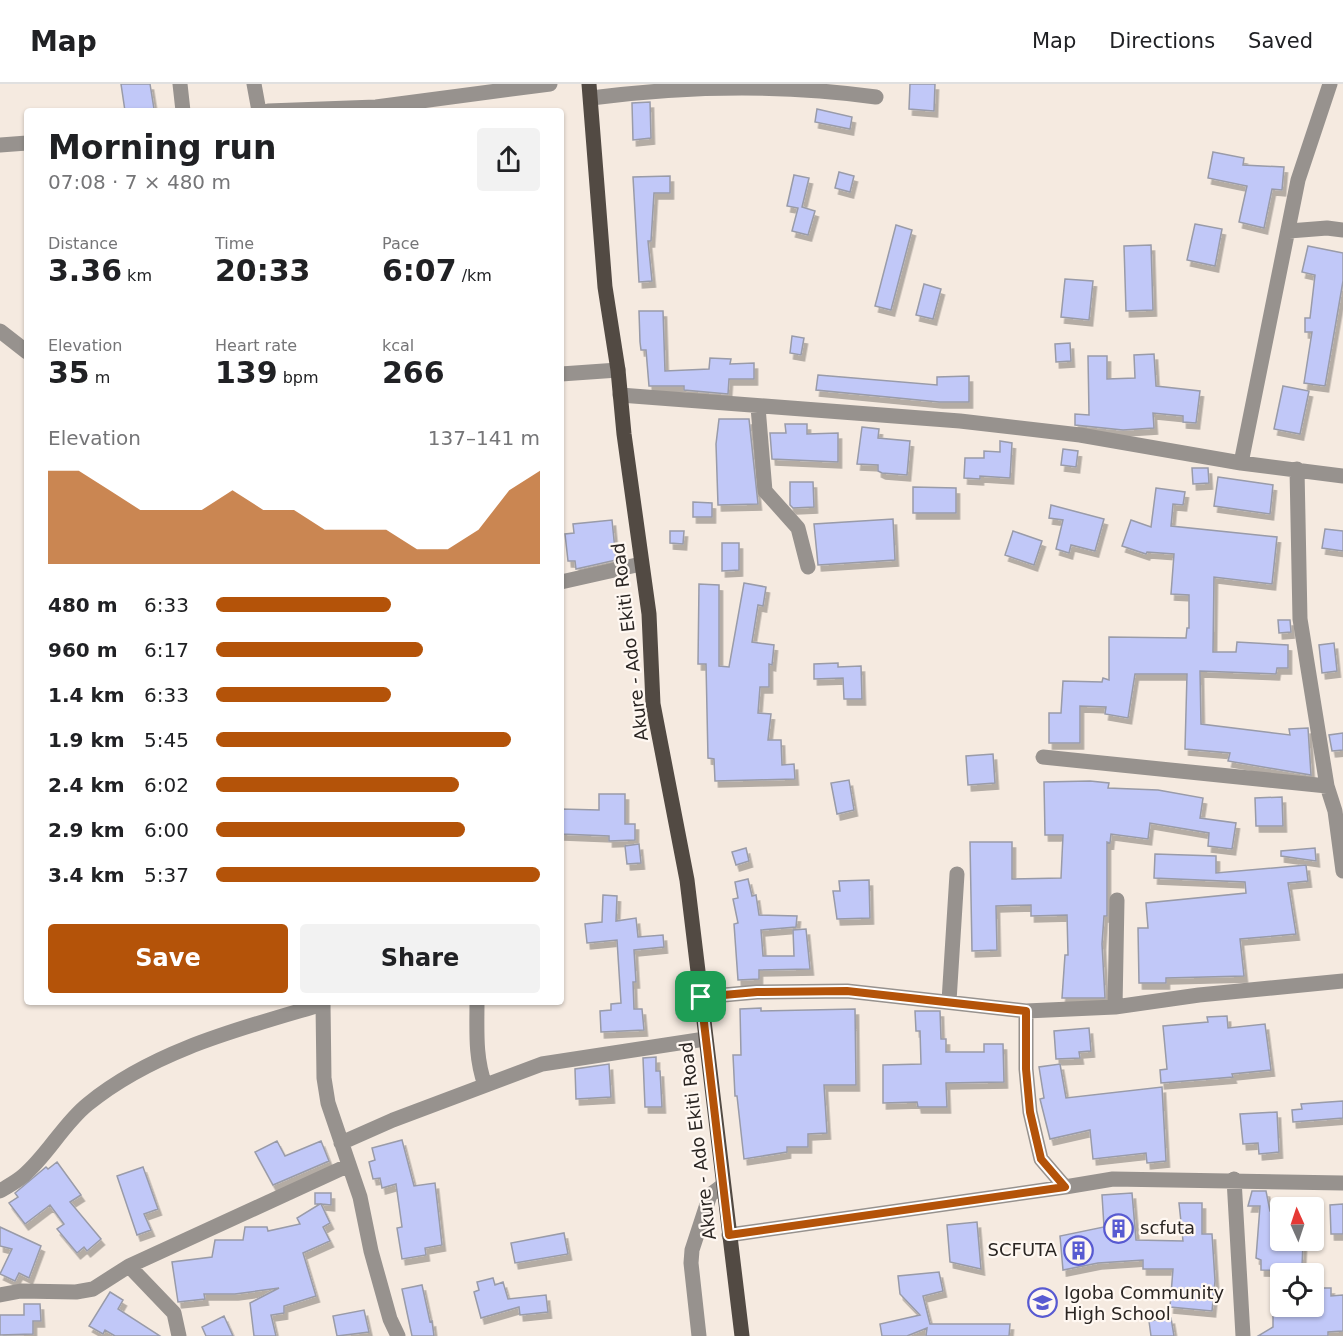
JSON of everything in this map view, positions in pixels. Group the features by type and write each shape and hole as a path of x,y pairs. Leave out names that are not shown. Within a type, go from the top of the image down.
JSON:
{"main road":[{"name":"Akure - Ado Ekiti Road","path":"590,91 605,287 618,369 648,614 653,704 687,880 722,1186 742,1336"}],"street":[{"path":"180,84 183,108"},
{"path":"254,84 258,108"},
{"path":"383,108 550,84"},
{"path":"1241,463 1298,180 1330,84"},
{"path":"590,91 641,92 776,87 839,91 876,97"},
{"path":"0,145 24,143"},
{"path":"1289,231 1327,228 1343,230"},
{"path":"0,331 24,350"},
{"path":"564,374 618,369"},
{"path":"620,395 1047,431 1241,463 1343,476"},
{"path":"758,407 765,491 798,528 808,567"},
{"path":"1297,469 1300,619 1326,786 1335,811 1343,871"},
{"path":"564,581 641,564"},
{"path":"1043,757 1326,786"},
{"path":"949,1001 957,874"},
{"path":"1115,1007 1117,900"},
{"path":"701,997 757,992 847,991 1026,1011 1115,1007 1210,994 1343,981"},
{"path":"0,1191 23,1176 86,1106 114,1085 174,1054 246,1027 317,1005"},
{"path":"323,1005 324,1078 328,1103 347,1166 360,1197 370,1251 390,1319 398,1336"},
{"path":"477,1005 478,1066 485,1085"},
{"path":"1026,1011 1030,1112 1041,1159 1065,1187"},
{"path":"341,1143 542,1064 705,1039"},
{"path":"0,1295 21,1291 76,1292 93,1289 129,1266 347,1166"},
{"path":"729,1235 1113,1179 1234,1179 1285,1184 1343,1183"},
{"path":"1234,1179 1243,1336"},
{"path":"699,1336 691,1263 710,1195 722,1186"},
{"path":"129,1266 174,1313 179,1336"}],"building":[{"path":"121,84 150,84 154,108 125,108"},
{"path":"910,84 935,84 934,111 909,109"},
{"path":"650,102 651,138 633,140 632,103"},
{"path":"817,109 852,117 850,129 815,122"},
{"path":"1213,152 1244,158 1243,165 1284,167 1282,190 1272,189 1264,228 1239,222 1247,186 1208,178"},
{"path":"839,172 854,176 850,192 835,188"},
{"path":"794,175 809,178 802,207 815,211 808,235 792,231 798,208 787,206"},
{"path":"670,176 670,193 654,193 651,241 648,241 652,281 639,282 633,177"},
{"path":"1195,224 1222,229 1215,266 1187,260"},
{"path":"896,225 912,230 891,310 875,306"},
{"path":"1151,245 1153,310 1126,311 1124,246"},
{"path":"1308,246 1343,253 1343,281 1325,386 1304,383 1312,332 1305,332 1305,318 1310,318 1315,275 1302,272"},
{"path":"1065,279 1093,281 1089,320 1061,317"},
{"path":"924,284 941,289 933,319 916,315"},
{"path":"639,311 663,311 665,371 709,369 710,358 731,359 730,364 754,363 754,379 729,379 728,394 684,390 684,386 649,386 646,350 641,350"},
{"path":"792,336 804,338 801,355 790,353"},
{"path":"1070,343 1071,361 1056,362 1055,344"},
{"path":"1154,354 1156,386 1200,391 1196,423 1183,422 1183,416 1153,413 1154,428 1123,430 1075,425 1075,414 1089,415 1088,356 1107,356 1107,379 1135,378 1134,355"},
{"path":"818,375 937,385 937,377 969,376 969,402 939,402 816,390"},
{"path":"1283,386 1309,391 1300,434 1274,429"},
{"path":"719,419 749,419 758,504 718,505 716,444"},
{"path":"785,424 807,424 807,434 838,433 838,462 772,459 770,433 786,433"},
{"path":"862,427 879,429 878,438 910,441 907,475 882,473 878,471 878,465 857,464"},
{"path":"1000,441 1012,443 1010,478 980,476 980,479 964,478 965,458 984,458 984,451 1000,452"},
{"path":"1063,449 1078,451 1076,467 1061,465"},
{"path":"1192,468 1208,468 1209,483 1193,484"},
{"path":"1218,477 1273,485 1270,514 1214,506"},
{"path":"790,482 813,482 814,507 793,508 790,505"},
{"path":"913,487 956,488 956,513 913,513"},
{"path":"1156,488 1185,492 1183,505 1173,504 1171,526 1277,537 1272,584 1214,577 1213,652 1236,652 1237,642 1288,645 1288,668 1277,668 1276,674 1200,671 1201,724 1290,735 1289,729 1308,728 1311,775 1228,761 1230,753 1185,749 1187,674 1135,674 1128,718 1105,714 1106,707 1080,706 1080,743 1049,743 1049,713 1061,713 1063,681 1102,682 1103,678 1109,680 1109,637 1186,638 1187,628 1189,628 1189,595 1171,594 1174,554 1147,552 1146,554 1122,546 1131,520 1151,527"},
{"path":"693,502 712,503 712,517 693,517"},
{"path":"1051,505 1104,519 1095,551 1071,545 1069,553 1056,549 1063,520 1049,518"},
{"path":"893,519 895,560 818,565 814,524"},
{"path":"612,520 616,560 576,569 575,561 568,561 565,534 574,533 573,524"},
{"path":"1325,529 1343,531 1343,551 1322,548"},
{"path":"670,531 684,531 683,544 670,543"},
{"path":"1013,531 1042,541 1034,565 1005,555"},
{"path":"722,543 739,543 739,570 722,571"},
{"path":"744,583 766,587 763,606 758,605 752,642 774,645 772,665 769,664 769,687 760,687 758,713 771,714 768,740 781,740 782,765 794,764 795,779 715,781 714,759 708,758 706,664 698,664 699,584 719,585 719,666 729,667"},
{"path":"1278,620 1290,620 1291,632 1279,633"},
{"path":"1334,643 1337,671 1322,673 1319,645"},
{"path":"838,663 838,667 861,666 862,699 844,699 843,678 814,679 814,664"},
{"path":"1343,733 1343,750 1332,751 1329,735"},
{"path":"993,754 995,783 968,785 966,756"},
{"path":"849,780 854,810 837,814 831,783"},
{"path":"1044,782 1109,783 1108,788 1158,790 1203,798 1200,818 1236,823 1232,849 1208,846 1209,833 1150,823 1148,839 1111,834 1110,843 1107,842 1107,916 1104,916 1102,944 1105,998 1062,998 1065,955 1068,955 1067,915 1031,916 1031,905 996,906 997,950 972,951 970,842 1012,842 1012,879 1061,878 1063,835 1045,835"},
{"path":"599,794 625,794 625,824 635,824 635,840 609,841 609,836 564,834 564,809 599,810"},
{"path":"1282,797 1283,826 1256,826 1255,798"},
{"path":"639,844 641,863 627,864 625,846"},
{"path":"746,848 749,861 736,865 732,852"},
{"path":"1315,848 1316,861 1281,856 1281,851"},
{"path":"1155,854 1216,856 1216,873 1306,865 1308,881 1288,883 1296,934 1240,939 1244,976 1166,978 1166,983 1139,983 1138,928 1148,928 1146,903 1246,893 1245,882 1154,878"},
{"path":"748,879 752,896 756,895 759,915 797,916 796,927 761,930 763,956 794,956 793,930 806,929 810,969 759,970 759,979 738,980 734,924 738,923 733,899 738,898 735,882"},
{"path":"869,880 870,918 837,919 833,891 840,891 839,881"},
{"path":"603,895 617,896 616,921 636,918 638,937 663,935 664,947 634,950 636,982 633,982 634,1009 642,1009 644,1030 601,1032 600,1011 611,1010 611,1004 621,1003 617,940 587,943 585,924 602,922"},
{"path":"761,1008 761,1011 855,1009 856,1085 824,1085 827,1133 808,1134 808,1147 787,1147 787,1152 744,1159 737,1096 735,1096 733,1055 741,1055 740,1009"},
{"path":"915,1011 940,1011 941,1039 946,1039 946,1052 984,1052 984,1044 1003,1044 1004,1082 946,1083 947,1107 918,1107 917,1102 883,1103 883,1065 921,1064 920,1031 916,1031"},
{"path":"1227,1016 1228,1028 1265,1024 1271,1070 1232,1074 1233,1077 1161,1083 1160,1070 1167,1069 1163,1026 1208,1022 1207,1017"},
{"path":"1089,1028 1091,1051 1079,1052 1080,1058 1056,1059 1054,1031"},
{"path":"656,1057 656,1071 660,1071 662,1107 645,1107 643,1058"},
{"path":"609,1064 611,1097 576,1099 575,1069"},
{"path":"1060,1064 1066,1098 1162,1087 1166,1161 1147,1163 1146,1153 1093,1159 1090,1130 1050,1139 1040,1099 1044,1098 1039,1067"},
{"path":"1343,1101 1343,1118 1293,1122 1292,1110 1302,1109 1301,1104"},
{"path":"1277,1112 1279,1152 1259,1154 1258,1143 1243,1144 1240,1114"},
{"path":"402,1140 414,1186 435,1183 442,1245 425,1248 426,1255 402,1259 397,1228 402,1227 396,1184 382,1188 380,1178 373,1179 369,1162 375,1160 372,1148"},
{"path":"277,1141 285,1156 321,1141 329,1161 273,1185 255,1152"},
{"path":"57,1162 81,1195 70,1202 101,1239 87,1251 84,1247 77,1253 57,1229 64,1224 50,1205 25,1224 9,1203 18,1197 15,1193 46,1167 48,1169"},
{"path":"143,1167 158,1209 144,1214 151,1230 137,1235 117,1176"},
{"path":"1252,1191 1266,1191 1270,1211 1270,1251 1303,1251 1302,1263 1270,1263 1270,1270 1261,1270 1261,1260 1256,1258 1260,1206 1248,1206"},
{"path":"315,1193 331,1193 331,1205 321,1204 330,1223 323,1227 330,1241 303,1253 316,1296 284,1306 284,1313 271,1315 276,1336 254,1336 250,1303 279,1288 235,1294 204,1294 205,1299 178,1302 172,1262 212,1257 215,1240 243,1240 245,1227 267,1227 268,1231 300,1224 297,1218 320,1204 315,1204"},
{"path":"1132,1193 1136,1240 1183,1241 1179,1203 1202,1203 1202,1234 1212,1234 1215,1281 1212,1311 1170,1307 1173,1269 1143,1269 1143,1260 1098,1263 1063,1270 1060,1236 1104,1227 1102,1195"},
{"path":"1343,1204 1343,1234 1331,1234 1330,1205"},
{"path":"977,1222 981,1269 950,1262 947,1225"},
{"path":"0,1227 41,1246 29,1278 19,1273 15,1281 0,1274 12,1249 0,1246"},
{"path":"564,1233 568,1254 515,1263 511,1243"},
{"path":"939,1272 943,1291 923,1296 930,1324 1010,1324 1009,1336 926,1336 927,1328 907,1336 882,1336 880,1324 920,1315 900,1294 898,1276"},
{"path":"493,1278 495,1285 503,1282 508,1299 546,1295 548,1312 520,1315 519,1307 481,1318 474,1292 479,1290 477,1282"},
{"path":"422,1285 434,1336 412,1336 402,1289"},
{"path":"1324,1288 1331,1288 1331,1296 1343,1295 1343,1331 1328,1332 1328,1336 1258,1336 1273,1327 1273,1317 1324,1317"},
{"path":"110,1292 123,1300 118,1309 160,1336 115,1336 105,1330 103,1334 89,1326"},
{"path":"24,1304 40,1304 41,1321 33,1321 33,1334 0,1335 0,1315 24,1315"},
{"path":"364,1310 369,1332 337,1336 333,1316"},
{"path":"224,1316 233,1336 206,1336 202,1327"},
{"path":"1171,1318 1174,1336 1151,1336 1149,1321"}],"place":[{"name":"scfuta","path":"1119,1228"},
{"name":"SCFUTA","path":"1078,1250"},
{"name":"Igoba Community High School","path":"1043,1303"}],"route":[{"path":"847,991 1026,1011 1026,1069 1030,1112 1041,1159 1065,1187 729,1235 701,997 757,992 847,991"}]}
